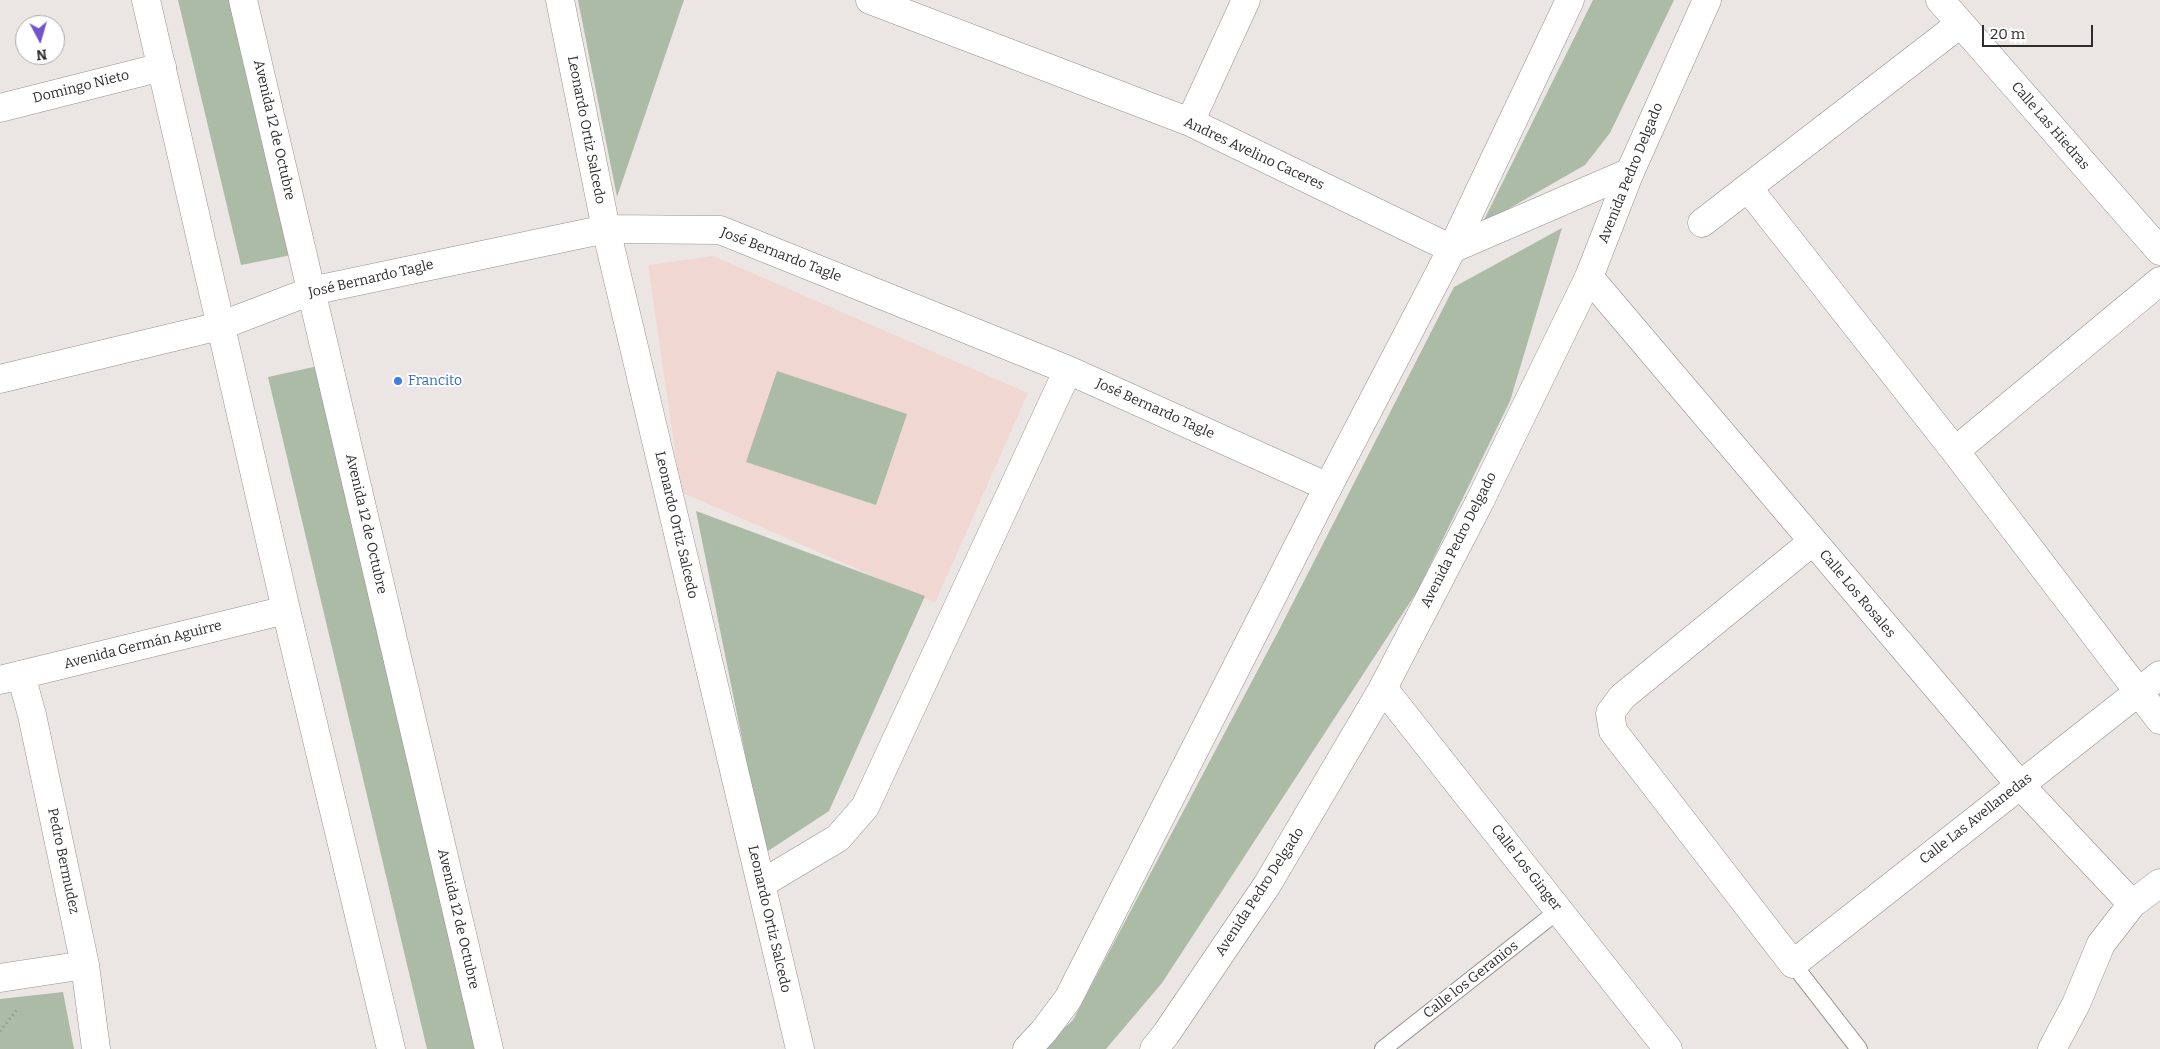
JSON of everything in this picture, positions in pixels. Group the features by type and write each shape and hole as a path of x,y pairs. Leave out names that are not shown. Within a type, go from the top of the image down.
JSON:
{"street":[{"path":"146,0 286,610 391,1049"},
{"name":"Avenida 12 de Octubre","path":"243,0 489,1049"},
{"name":"Leonardo Ortiz Salcedo","path":"560,0 606,229 800,1049"},
{"name":"Andres Avelino Caceres","path":"870,0 1190,122 1452,249"},
{"path":"1190,122 1246,0"},
{"path":"1027,1049 1044,1031 1068,999 1328,487 1452,249 1570,0"},
{"name":"Avenida Pedro Delgado","path":"1154,1049 1267,885 1383,688 1479,503 1589,277 1630,172 1707,0"},
{"name":"Calle Las Hiedras","path":"1940,0 2160,251"},
{"path":"1702,223 1960,24"},
{"name":"Domingo Nieto","path":"0,108 162,67"},
{"path":"1452,249 1630,172"},
{"path":"1748,188 1955,451 2160,720"},
{"name":"José Bernardo Tagle","path":"0,378 220,326 311,291 606,229 720,230 1068,370 1328,487"},
{"name":"Calle Los Rosales","path":"1589,277 2020,785 2132,904"},
{"path":"1955,451 2160,281"},
{"path":"761,884 838,838 864,807 1068,370"},
{"path":"1793,964 1613,731 1610,713 1622,696 1812,542"},
{"name":"Avenida Germán Aguirre","path":"10,678 286,610"},
{"name":"Calle Las Avellanedas","path":"1793,964 2160,675"},
{"name":"Pedro Bermudez","path":"10,678 32,715 85,965 96,1049"},
{"name":"Calle Los Ginger","path":"1383,688 1668,1049"},
{"path":"2052,1049 2076,1004 2100,944 2132,904 2160,883"},
{"path":"0,978 85,965"}],"lane":[{"name":"Calle los Geranios","path":"1383,1049 1559,910"},
{"path":"1793,964 1859,1049"}],"path":[{"path":"0,1031 20,1006 14,1007"}],"shaded area":[{"path":"713,256 1028,393 935,603 681,492 648,265"}],"green space":[{"path":"178,0 241,0 302,253 241,265"},
{"path":"578,0 684,0 617,197"},
{"path":"1593,0 1674,0 1610,133 1585,165 1482,224"},
{"path":"1562,228 1510,401 1418,590 1162,983 1106,1049 1041,1049 1073,1020 1279,630 1454,287"},
{"path":"327,364 479,1049 427,1049 268,377"},
{"path":"777,371 907,414 876,505 746,462"},
{"path":"696,511 925,596 829,811 765,853"},
{"path":"63,992 74,1049 0,1049 0,999"}],"place":[{"name":"Francito","path":"398,381"}]}
